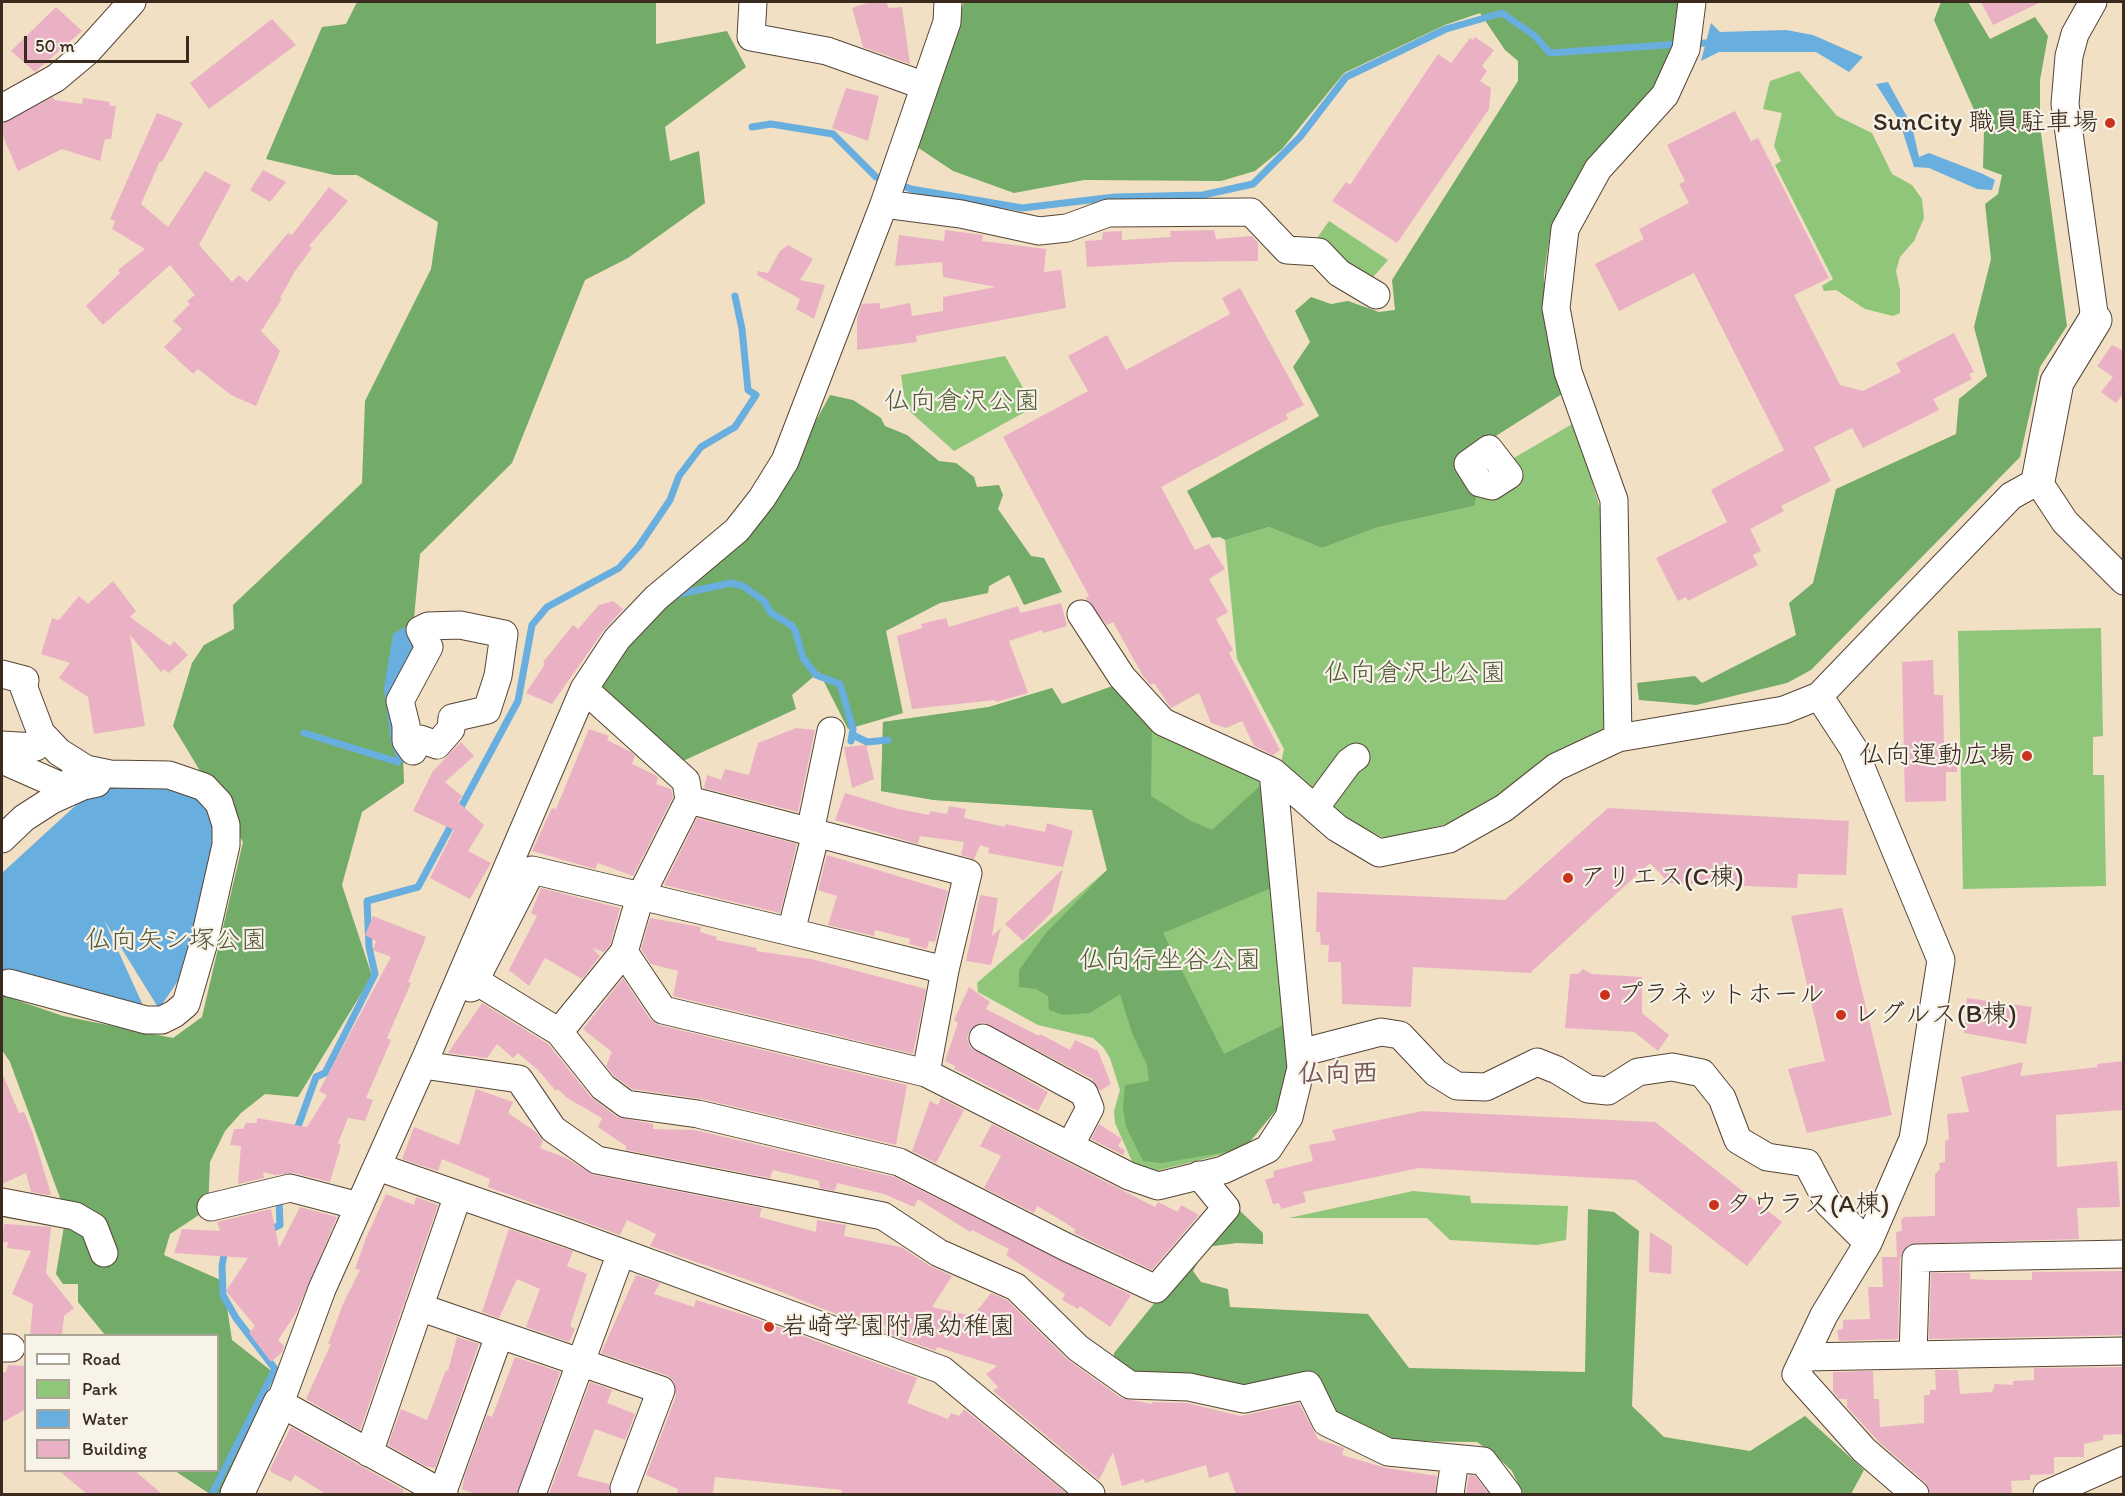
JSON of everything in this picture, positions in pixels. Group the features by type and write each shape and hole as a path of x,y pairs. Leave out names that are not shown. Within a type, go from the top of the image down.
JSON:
{"street":[{"path":"2,108 56,78 87,52 132,2"},
{"path":"753,2 751,37 827,51 925,86"},
{"path":"237,1494 280,1403 322,1289 425,1060 584,689 617,639 656,598 737,530 762,498 785,461 884,204 947,22 948,2"},
{"path":"1618,738 1614,500 1568,372 1556,308 1565,229 1598,169 1665,95 1687,42 1692,2"},
{"path":"2093,2 2075,34 2069,56 2065,104 2095,320 2057,382 2038,481 2065,522 2124,581"},
{"path":"884,204 961,214 1039,231 1067,228 1108,213 1251,212 1287,250 1319,252 1339,273 1376,295"},
{"path":"1082,614 1122,677 1164,722 1274,772 1337,828 1379,853 1449,839 1504,808 1556,766 1618,738 1784,710 1819,696 2011,496 2038,481"},
{"path":"459,625 504,634 498,676 487,710 452,718 451,729 436,746 420,739 413,751 406,741 406,725 400,701 429,647 420,630 428,626 459,625"},
{"path":"2,839 24,818 52,800 83,786 19,726 3,686 25,680 24,688 41,733 59,753 86,769 110,774 169,774 204,787 219,803 226,825 226,845 204,942 186,1004 174,1014 162,1020 146,1020 5,977"},
{"path":"559,1032 624,952 640,897 689,800 686,781 584,689"},
{"path":"1819,696 1853,748 1941,960 1913,1139 1868,1243 1824,1315 1796,1374 1864,1450 1915,1494"},
{"path":"791,932 813,832 831,731"},
{"path":"2,734 19,736 56,760 73,783 60,786 2,759"},
{"path":"2,745 183,790 202,800 212,816 214,835 176,991 168,1003 147,1011 5,977"},
{"path":"1315,808 1349,762 1356,757"},
{"path":"624,952 663,1010 926,1073 1129,1176 1158,1186 1222,1170 1268,1149 1288,1117 1301,1068 1274,772"},
{"path":"689,800 968,873 945,970 926,1073"},
{"path":"425,1060 476,981 532,870 945,970"},
{"path":"476,981 559,1032 603,1088 626,1104 698,1114 899,1162 1066,1247 1156,1289 1226,1208 1199,1175"},
{"path":"1300,1053 1381,1032 1400,1035 1436,1073 1457,1086 1486,1087 1537,1062 1557,1070 1588,1089 1608,1091 1638,1072 1672,1067 1702,1073 1722,1098 1738,1140 1767,1157 1807,1163 1828,1203 1868,1243"},
{"path":"983,1038 1084,1093 1090,1108 1070,1146"},
{"path":"425,1060 519,1079 553,1129 597,1160 883,1216 939,1253 1016,1287 1078,1348 1130,1385 1189,1387 1244,1399 1308,1385 1326,1422 1388,1452 1483,1461 1508,1494"},
{"path":"378,1167 621,1252 942,1370 1091,1494"},
{"path":"211,1208 283,1189 359,1206"},
{"path":"369,1453 458,1195"},
{"path":"2,1202 75,1216 94,1227 104,1253"},
{"path":"532,1494 621,1252"},
{"path":"1913,1355 1916,1258 2124,1254"},
{"path":"419,1307 661,1390 624,1488"},
{"path":"280,1403 443,1494 499,1336"},
{"path":"1804,1357 2124,1351"},
{"path":"1450,1494 1455,1459"},
{"path":"2047,1494 2124,1460"}],"green space":[{"path":"357,2 656,2 656,44 727,31 746,67 665,127 670,161 699,151 705,203 628,258 585,280 512,463 420,554 411,650 427,681 402,724 404,783 362,812 342,885 372,976 298,1097 265,1094 241,1113 225,1131 210,1162 208,1209 170,1234 164,1255 223,1281 232,1340 274,1373 226,1494 210,1494 177,1472 219,1472 219,1334 104,1334 78,1302 78,1284 63,1284 56,1274 66,1214 10,1062 2,1050 2,995 63,1016 173,1038 202,1017 243,842 173,726 192,663 204,645 234,629 233,605 362,483 365,401 431,269 438,222 357,175 334,175 266,159 322,27 346,24"},
{"path":"964,2 1680,2 1681,29 1658,84 1573,191 1550,234 1544,274 1544,307 1562,394 1488,441 1474,506 1379,527 1322,548 1269,527 1225,540 1220,537 1212,538 1187,491 1319,416 1293,367 1310,342 1295,311 1311,297 1331,304 1348,301 1379,312 1395,310 1392,280 1518,81 1518,61 1505,50 1480,13 1445,25 1344,73 1282,149 1255,171 1221,181 1084,180 1014,193 953,171 917,147"},
{"path":"1941,2 1968,2 1990,39 2035,17 2048,36 2040,80 2040,126 2067,326 2040,367 2020,457 1811,670 1787,683 1696,705 1639,700 1637,683 1695,676 1702,683 1796,635 1789,603 1813,583 1836,489 1956,434 1959,399 1987,376 1974,327 1991,259 1985,204 1998,194 2002,175 1983,168 1984,132 1934,20"},
{"path":"1799,71 1837,116 1872,133 1892,174 1912,185 1922,199 1924,218 1914,241 1900,257 1896,271 1900,290 1900,313 1893,316 1865,309 1836,290 1824,291 1822,286 1833,279 1775,165 1781,161 1774,146 1782,113 1763,109 1770,81"},
{"path":"1329,221 1388,260 1369,282 1315,241"},
{"name":"仏向倉沢公園","path":"1005,356 1034,407 954,451 906,408 901,375"},
{"path":"830,395 853,400 881,418 885,426 907,435 939,461 956,463 974,477 977,487 999,485 1003,495 998,509 1031,556 1044,558 1062,592 1024,605 1009,575 989,586 988,593 940,603 886,631 903,713 848,729 819,672 792,695 796,709 683,761 597,689 643,625 721,560 763,518"},
{"name":"仏向倉沢北公園","path":"1574,423 1600,508 1611,707 1608,733 1472,818 1386,839 1348,820 1280,767 1284,749 1237,659 1225,540 1269,527 1322,548 1379,527 1474,506 1460,465 1507,462"},
{"name":"仏向運動広場","path":"2101,628 2103,736 2093,737 2093,775 2104,775 2106,886 1963,889 1958,631"},
{"name":"仏向行坐谷公園","path":"1113,686 1248,763 1261,785 1289,1067 1244,1149 1148,1173 1135,1168 1115,1123 1114,1111 1120,1090 1110,1058 1103,1047 1093,1038 1038,1025 978,992 977,983 1107,870 1092,810 934,800 881,791 883,722 989,707 1052,688 1062,704"},
{"name":"仏向行坐谷公園","path":"1113,686 1152,726 1151,796 1191,821 1212,830 1261,785 1271,888 1163,933 1224,1054 1285,1024 1289,1067 1281,1104 1244,1149 1161,1163 1143,1161 1126,1127 1123,1107 1125,1085 1149,1081 1147,1065 1132,1033 1120,994 1090,1013 1064,1015 1049,1010 1048,996 1036,989 1019,987 1019,970 1046,933 1107,870 1092,810 934,800 881,791 883,722 989,707 1052,688 1062,704"},
{"path":"1413,1191 1470,1196 1471,1203 1568,1206 1566,1240 1537,1245 1450,1240 1427,1218 1289,1218"},
{"path":"1234,1205 1263,1233 1263,1244 1237,1243 1206,1247 1193,1271 1201,1282 1228,1289 1230,1307 1368,1314 1409,1368 1585,1372 1588,1209 1614,1212 1639,1231 1632,1406 1664,1437 1750,1451 1805,1416 1864,1470 1851,1494 1523,1494 1512,1471 1477,1442 1394,1441 1332,1417 1315,1372 1243,1389 1132,1373 1114,1359 1114,1353"}],"water":[{"path":"1711,23 1720,32 1786,30 1813,35 1863,57 1849,72 1816,52 1719,52 1701,61"},
{"path":"1888,82 1912,126 1919,157 1929,153 1983,174 1995,180 1992,190 1977,189 1929,168 1914,167 1899,120 1876,84"},
{"path":"408,625 420,630 406,725 405,762 398,762 391,743 384,688 393,634"},
{"path":"110,774 219,803 204,942 159,1009 104,920 147,1014 2,971 2,873"}],"building":[{"path":"870,2 886,2 889,8 902,7 910,64 863,47 852,8"},
{"path":"1981,2 2041,2 1993,25"},
{"path":"56,7 82,31 35,72 11,51"},
{"path":"272,19 296,45 209,109 190,83"},
{"path":"1475,37 1494,50 1482,66 1487,71 1480,81 1491,88 1489,109 1397,243 1332,201 1346,182 1350,185 1438,54 1451,63 1470,38 1473,40"},
{"path":"846,88 879,96 868,141 832,128"},
{"path":"53,97 55,100 82,104 83,98 110,102 110,106 116,106 111,139 105,139 100,161 62,149 18,171 2,134 2,124"},
{"path":"1735,111 1751,141 1758,138 1829,278 1794,295 1840,385 1863,391 1901,372 1896,363 1954,333 1974,372 1969,374 1972,379 1933,399 1939,410 1863,448 1852,428 1814,447 1831,481 1781,506 1784,511 1750,529 1761,551 1753,555 1758,565 1688,601 1686,597 1678,601 1656,558 1727,522 1711,490 1784,450 1694,273 1619,311 1595,264 1644,239 1639,229 1689,203 1679,184 1685,181 1667,145"},
{"path":"157,113 183,123 162,162 160,161 141,204 168,227 205,171 231,185 199,245 232,282 239,275 247,282 288,233 292,235 329,187 348,201 309,246 312,248 295,271 280,298 282,299 261,331 280,351 256,406 231,395 198,369 193,374 164,347 182,329 173,321 190,304 187,301 195,295 170,265 103,325 86,306 120,273 118,270 145,249 112,229 115,221 110,219"},
{"path":"263,170 286,182 270,202 250,190"},
{"path":"945,230 983,235 982,241 1046,249 1044,272 1061,270 1066,308 916,336 917,342 857,350 857,319 862,304 880,303 880,309 910,303 912,316 943,311 943,297 996,287 943,277 942,262 895,266 899,235 944,241"},
{"path":"1214,230 1216,239 1252,236 1258,243 1258,261 1173,262 1087,267 1085,241 1102,240 1103,232 1122,231 1122,240 1171,237 1170,231"},
{"path":"788,245 813,259 800,280 825,285 814,319 796,309 800,299 757,275 758,271 768,273 780,251"},
{"path":"1240,288 1304,405 1286,414 1288,419 1161,487 1195,550 1209,544 1225,569 1209,579 1228,612 1216,619 1233,650 1229,653 1280,750 1273,755 1254,746 1242,721 1226,728 1211,723 1199,693 1171,708 1154,683 1151,685 1143,676 1113,622 1107,625 1087,600 1086,597 1089,596 1003,437 1088,391 1068,356 1107,335 1126,370 1230,314 1222,298"},
{"path":"2112,345 2124,351 2124,393 2116,403 2101,392 2113,377 2097,366"},
{"path":"113,581 136,611 130,617 170,646 174,641 188,655 169,673 164,669 161,672 130,635 145,726 94,734 88,697 59,678 70,663 41,654 52,618 59,620 79,596 88,604"},
{"path":"613,601 623,609 604,630 552,704 526,693 545,664 543,662 573,625 578,629 599,605"},
{"path":"1061,603 1067,626 1043,633 1042,630 1009,641 1028,693 996,702 995,700 912,709 897,636 922,628 921,624 946,618 949,627 1018,606 1020,613"},
{"path":"1933,660 1934,695 1943,695 1944,744 1957,744 1957,772 1946,772 1946,801 1905,802 1902,662"},
{"path":"796,728 815,730 798,812 704,788 707,775 721,780 725,769 749,775 758,743"},
{"path":"589,729 609,736 607,740 631,752 635,756 632,764 658,777 656,784 671,789 673,797 633,876 598,863 595,869 532,851 552,808 556,809"},
{"path":"461,742 474,756 445,782 462,796 458,802 484,825 468,851 491,863 470,899 430,878 454,830 413,811 433,771"},
{"path":"866,745 874,779 852,788 844,747"},
{"path":"845,793 898,809 929,815 930,811 947,814 949,806 966,809 964,818 1005,827 1005,824 1045,832 1047,823 1073,831 1063,867 988,853 989,848 980,845 974,859 961,855 964,842 920,836 918,844 835,820"},
{"name":"アリエス(C棟)","path":"1608,808 1849,821 1846,875 1798,874 1797,888 1669,883 1650,863 1530,973 1413,967 1411,1007 1342,1004 1341,962 1328,962 1329,945 1321,945 1320,932 1316,932 1317,892 1505,900"},
{"path":"697,818 797,844 780,913 664,885"},
{"path":"827,855 948,891 935,942 929,941 927,949 909,944 910,939 875,930 874,936 828,925 837,896 818,890"},
{"path":"1063,869 1052,912 1023,941 1005,924"},
{"path":"541,888 620,908 610,945 604,952 592,948 600,956 582,979 545,958 529,986 509,970 537,916 531,913"},
{"path":"980,895 998,898 992,936 1001,928 991,965 966,961"},
{"name":"レグルス(B棟)","path":"1842,908 1892,1115 1807,1133 1788,1069 1825,1061 1791,916"},
{"path":"373,916 426,937 408,982 411,983 387,1038 391,1040 366,1098 373,1100 365,1121 348,1118 338,1143 341,1145 330,1182 294,1173 275,1175 263,1172 264,1178 238,1184 241,1146 230,1145 234,1129 243,1129 246,1123 257,1123 257,1118 307,1127 327,1095 319,1091 391,957 373,950 376,941 365,935"},
{"path":"650,918 701,927 700,932 717,937 716,940 757,948 756,951 811,959 926,989 913,1054 673,996 678,971 651,964 641,949"},
{"name":"プラネットホール","path":"1583,969 1592,974 1642,977 1642,1013 1669,1035 1658,1051 1634,1032 1565,1028 1570,974 1578,974"},
{"path":"623,978 650,1019 659,1025 907,1085 896,1145 702,1099 632,1089 614,1076 606,1066 612,1052 583,1029"},
{"path":"969,987 990,1002 986,1009 1039,1036 1040,1034 1070,1050 1075,1040 1098,1051 1111,1084 1100,1091 1092,1079 983,1022 970,1030 967,1038 970,1047 1048,1092 1038,1111 954,1069 955,1066 945,1061 958,1023 954,1020"},
{"path":"1967,998 2032,1007 2026,1044 1964,1033"},
{"path":"482,1003 548,1044 591,1097 617,1117 653,1124 653,1129 695,1130 894,1177 1131,1295 1110,1327 1080,1306 1078,1309 1062,1300 1065,1294 1006,1255 1009,1249 972,1230 970,1232 918,1199 914,1207 884,1194 837,1183 835,1191 820,1188 819,1181 773,1170 770,1178 626,1150 626,1146 598,1127 602,1118 567,1098 558,1089 556,1091 538,1070 518,1053 513,1058 497,1044 487,1058 448,1053"},
{"path":"2124,1061 2124,1110 2056,1115 2057,1167 2117,1161 2120,1207 2077,1208 2079,1239 1909,1244 1900,1258 1898,1339 1839,1341 1837,1330 1843,1329 1843,1320 1870,1319 1868,1287 1883,1287 1882,1257 1897,1257 1896,1232 1902,1231 1901,1220 1904,1217 1935,1216 1935,1174 1940,1169 1939,1163 1945,1162 1945,1141 1949,1139 1947,1114 1969,1112 1961,1077 2023,1062 2020,1076 2098,1067 2097,1064"},
{"path":"2,1073 19,1113 24,1112 32,1131 51,1194 31,1192 26,1173 2,1184"},
{"path":"476,1089 513,1102 508,1113 536,1132 543,1141 540,1148 566,1158 594,1175 762,1208 759,1217 816,1232 817,1220 846,1225 844,1236 901,1247 930,1266 952,1276 932,1307 973,1316 991,1293 1007,1300 1067,1359 1121,1398 1152,1404 1152,1402 1187,1403 1241,1416 1299,1403 1318,1439 1344,1448 1342,1455 1386,1468 1437,1476 1435,1494 1236,1494 1228,1472 1209,1478 1206,1465 1145,1483 1144,1479 1122,1486 1113,1452 1099,1480 993,1391 998,1387 986,1374 997,1366 937,1347 936,1351 884,1332 886,1326 856,1316 854,1321 768,1287 650,1246 656,1234 627,1220 620,1235 488,1187 490,1179 442,1159 438,1171 402,1159 414,1127 459,1145"},
{"path":"941,1098 964,1110 936,1163 912,1151 930,1101 938,1105"},
{"name":"タウラス(A棟)","path":"1422,1111 1655,1122 1782,1222 1747,1266 1635,1180 1419,1168 1303,1192 1306,1202 1281,1209 1279,1203 1273,1204 1265,1180 1274,1177 1273,1171 1313,1161 1309,1145 1336,1140 1332,1130"},
{"path":"992,1124 1155,1207 1158,1202 1178,1212 1181,1205 1199,1215 1152,1270 1074,1233 1075,1230 1069,1225 1037,1206 1034,1213 984,1188 1001,1156 980,1146"},
{"path":"1099,1124 1122,1139 1118,1146 1125,1150 1123,1155 1091,1139"},
{"path":"386,1194 414,1205 416,1197 438,1205 360,1430 306,1399 331,1344 328,1344 343,1304 360,1270 355,1269"},
{"path":"300,1207 337,1217 296,1313 278,1340 284,1346 282,1352 271,1362 249,1333 255,1326 226,1291 248,1258 174,1253 182,1229 220,1231 217,1222 271,1209 279,1248"},
{"path":"4,1224 51,1227 46,1273 74,1308 64,1316 62,1334 30,1334 33,1304 12,1294 31,1251 7,1248 8,1242 2,1242"},
{"path":"509,1229 573,1251 567,1266 587,1274 570,1326 575,1329 569,1342 526,1327 540,1289 517,1279 499,1318 482,1312"},
{"path":"1650,1232 1672,1246 1671,1274 1649,1272"},
{"path":"2124,1271 2124,1335 1929,1339 1931,1273 1970,1273 1970,1279 2032,1280 2032,1272"},
{"path":"636,1275 660,1283 654,1294 694,1307 696,1300 751,1317 917,1378 907,1403 948,1419 951,1413 959,1416 964,1409 1067,1494 841,1494 842,1490 715,1477 713,1494 677,1494 678,1489 646,1475 676,1396 673,1380 666,1375 601,1353"},
{"path":"457,1337 479,1344 435,1468 425,1466 388,1445 401,1409 427,1420 446,1370 448,1371"},
{"path":"515,1357 560,1372 517,1494 475,1494 462,1489 465,1475 487,1415 492,1417"},
{"path":"8,1365 24,1366 24,1410 3,1422 2,1373 6,1372"},
{"path":"2124,1367 2124,1434 2103,1435 2103,1440 2084,1444 2084,1457 2054,1457 2054,1474 2030,1475 2030,1480 2011,1481 2012,1494 1931,1494 1925,1482 1879,1442 1847,1407 1847,1399 1839,1399 1833,1391 1833,1372 1873,1371 1874,1399 1879,1399 1880,1427 1924,1423 1924,1395 1930,1395 1930,1390 1936,1390 1935,1370 1958,1370 1960,1394 1992,1392 1995,1384 2013,1385 2013,1381 2034,1380 2034,1368"},
{"path":"590,1382 612,1390 607,1403 635,1414 625,1440 595,1429 577,1476 609,1484 610,1494 549,1494"},
{"path":"291,1427 404,1490 402,1494 326,1494 295,1475 291,1482 271,1472 270,1469"},
{"path":"60,1472 136,1472 162,1494 87,1494"},
{"path":"1469,1475 1475,1476 1489,1494 1466,1494"}],"waterway":[{"path":"898,184 911,189 1022,208 1115,197 1203,195 1253,184 1300,137 1346,77 1446,29 1502,13 1535,36 1550,53 1680,44"},
{"path":"1691,44 1706,43"},
{"path":"752,127 771,124 833,134 876,177 887,181"},
{"path":"296,1132 316,1077 325,1073 375,974 369,947 367,901 418,887 518,701 532,625 547,607 619,568 639,546 670,500 679,476 701,447 735,427 756,395 748,390 742,329 735,296"},
{"path":"675,595 731,583 743,586 764,601 771,613 795,630 803,658 816,675 840,684 853,729 851,741"},
{"path":"304,733 398,762"},
{"path":"853,735 867,742 888,740"},
{"path":"269,1230 280,1225 279,1198"},
{"path":"212,1494 275,1369 236,1318 223,1295 222,1266 225,1249"}],"place":[{"name":"SunCity 職員駐車場","path":"2110,123"},
{"name":"仏向運動広場","path":"2027,756"},
{"name":"アリエス(C棟)","path":"1568,878"},
{"name":"プラネットホール","path":"1605,995"},
{"name":"レグルス(B棟)","path":"1841,1015"},
{"name":"タウラス(A棟)","path":"1714,1205"},
{"name":"岩崎学園附属幼稚園","path":"769,1327"}],"district":[{"name":"仏向西","path":"1338,1075"}],"park label":[{"name":"仏向矢シ塚公園","path":"176,941"}]}
